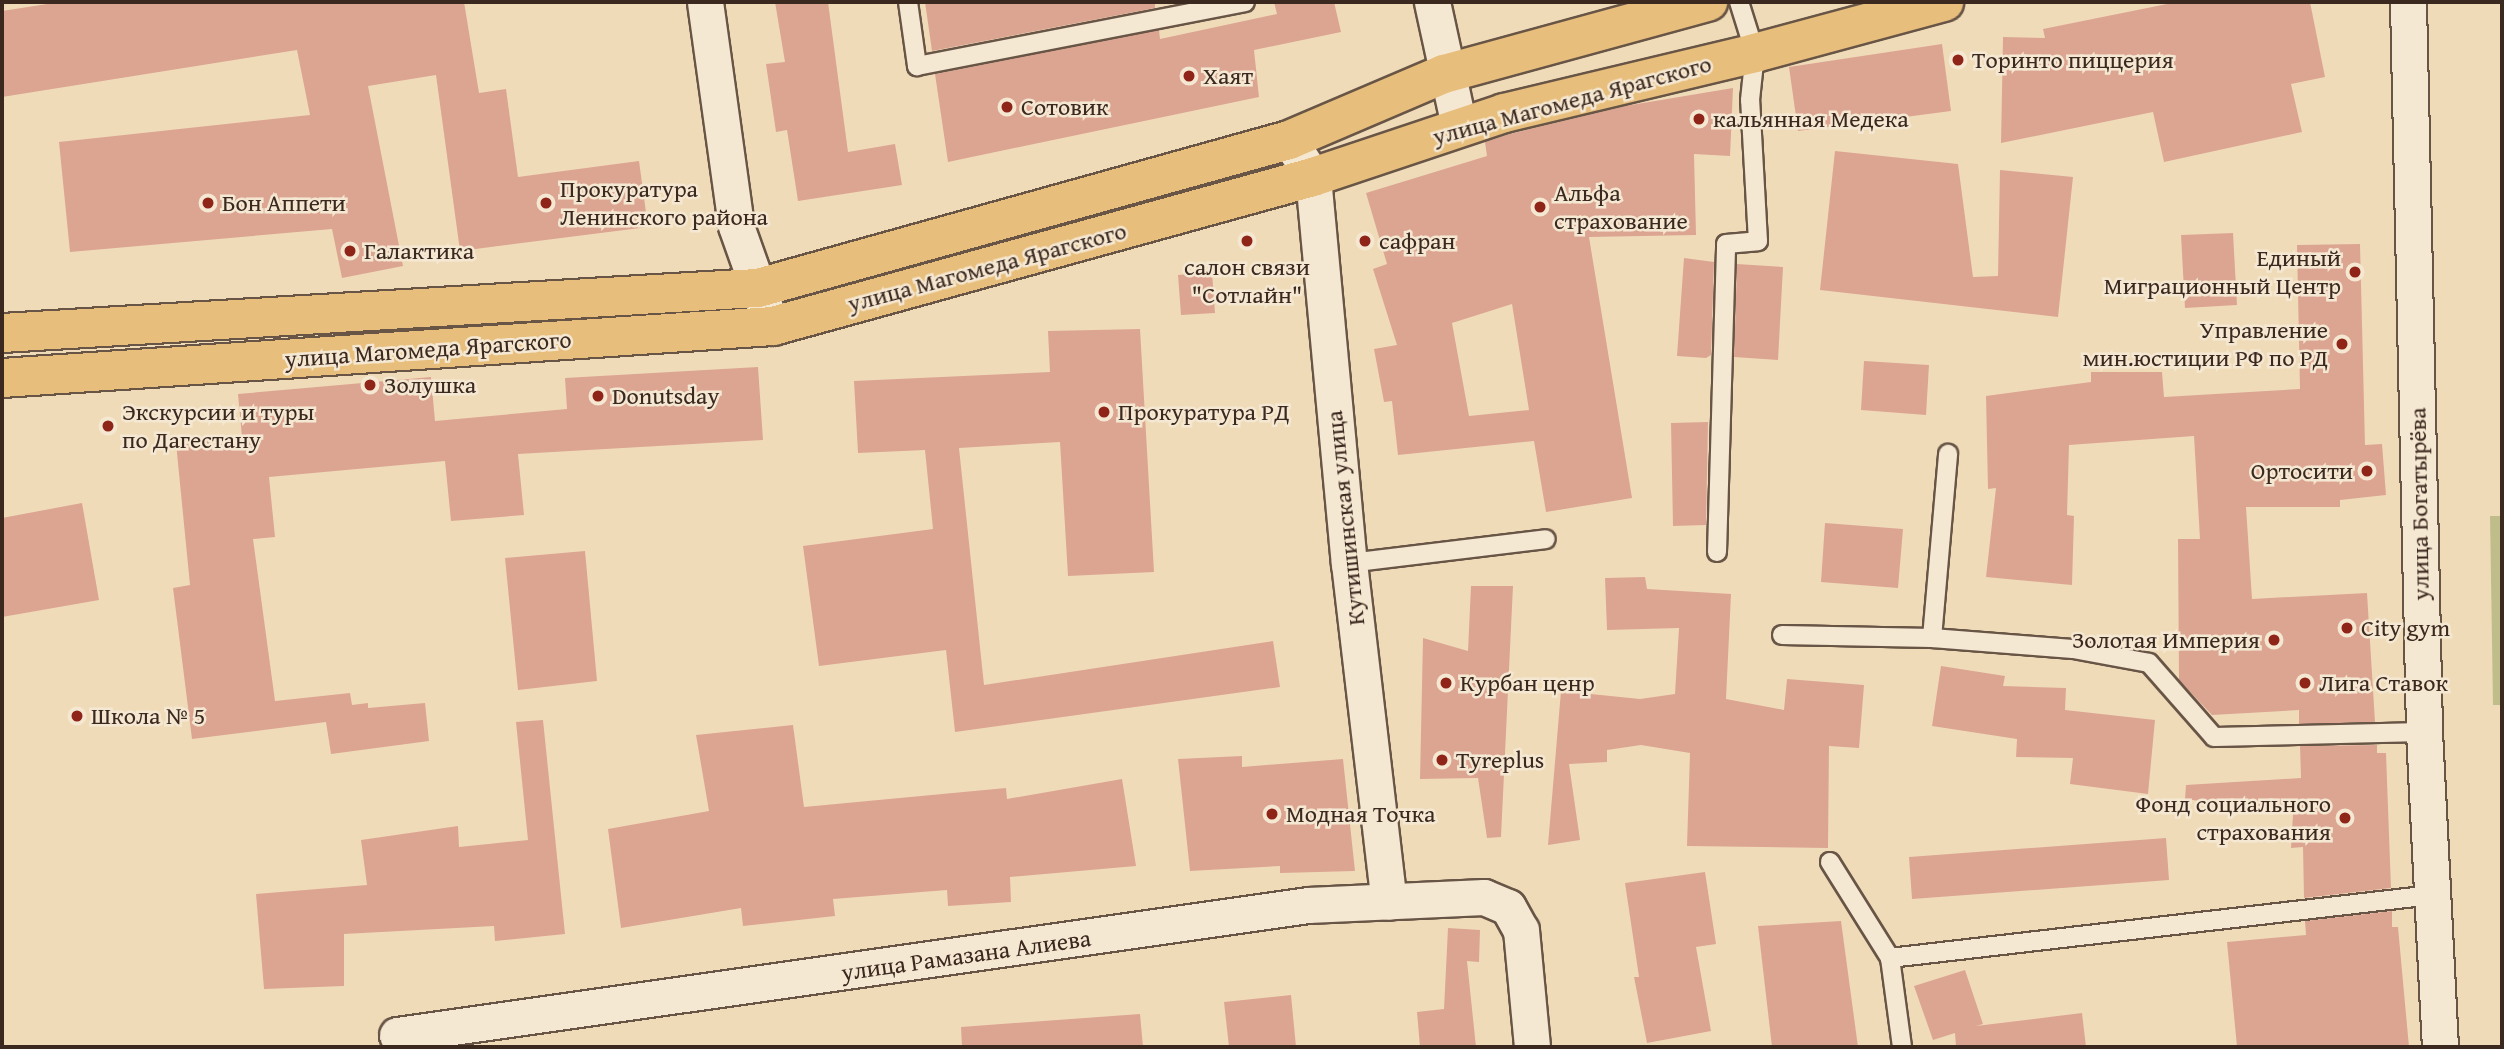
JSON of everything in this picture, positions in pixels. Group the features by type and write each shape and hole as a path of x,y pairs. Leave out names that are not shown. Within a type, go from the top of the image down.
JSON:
{"main road":[{"name":"улица Магомеда Ярагского","path":"2,333 758,288 1289,140 1444,74 1707,2"},
{"name":"улица Магомеда Ярагского","path":"2,377 773,326 1313,177 1459,126 1755,54 1944,2"}],"street":[{"path":"705,2 736,226 773,326"},
{"path":"1432,2 1444,74 1459,126"},
{"name":"улица Богатырёва","path":"2408,2 2424,732 2441,1047"},
{"name":"Кутишинская улица","path":"1289,140 1313,177 1349,563 1389,902"},
{"name":"улица Рамазана Алиева","path":"397,1035 494,1036 1308,905 1484,897 1508,907 1521,930 1532,1047"}],"lane":[{"path":"908,2 916,66 1245,2"},
{"path":"1717,552 1726,244 1758,241 1750,100 1755,54 1739,2"},
{"path":"1932,638 1948,454"},
{"path":"1349,563 1546,539"},
{"path":"1782,635 1932,638 2073,649 2149,663 2214,737 2424,732"},
{"path":"1830,862 1890,958 1902,1047"},
{"path":"1890,958 2432,895"}],"shaded area":[{"path":"2490,516 2502,516 2502,705 2493,705"}],"building":[{"path":"60,2 464,2 479,93 506,89 518,177 639,161 648,227 460,251 436,75 368,86 403,266 342,278 332,229 70,252 59,142 310,115 297,50 2,97 2,11"},
{"path":"775,2 828,2 848,152 895,144 902,185 798,201 787,130 776,132 766,64 785,62"},
{"path":"925,2 1155,2 1155,8 932,51"},
{"path":"1274,2 1334,2 1341,32 1254,50 1259,97 948,162 935,74 1159,30 1160,39 1277,14"},
{"path":"2177,2 2310,2 2325,77 2291,84 2302,132 2164,162 2153,112 2001,143 2003,37 2045,38 2043,29"},
{"path":"1942,44 1951,111 1798,131 1789,67"},
{"path":"1733,88 1730,156 1694,154 1696,235 1589,237 1632,498 1546,512 1534,441 1398,455 1392,401 1384,402 1374,349 1397,345 1373,269 1387,264 1366,193 1487,156 1485,142 1625,106","holes":["1512,304 1529,410 1469,416 1452,323"]},
{"path":"1835,151 1958,164 1973,277 1998,276 2000,170 2073,177 2058,317 1820,290"},
{"path":"2233,233 2237,305 2185,308 2181,235"},
{"path":"2360,244 2365,445 2382,444 2386,495 2340,500 2340,507 2246,507 2252,599 2367,593 2375,722 2299,724 2299,710 2212,715 2179,680 2178,539 2200,539 2194,436 2069,445 2067,515 2074,516 2072,585 1986,577 1996,488 1988,489 1986,396 2091,382 2091,372 2162,372 2164,397 2300,389 2297,245"},
{"path":"1684,258 1714,262 1711,355 1706,358 1677,356"},
{"path":"1737,264 1783,267 1778,360 1734,357"},
{"path":"1212,272 1215,313 1181,315 1178,275"},
{"path":"1140,329 1154,572 1068,576 1060,442 959,448 984,685 1273,641 1280,687 955,732 946,650 819,666 803,546 933,529 925,450 858,453 854,381 1050,372 1048,331"},
{"path":"1864,361 1929,365 1926,415 1861,410"},
{"path":"758,367 763,440 518,454 524,515 451,521 445,461 269,477 275,537 253,539 275,701 350,693 352,705 368,703 368,708 425,703 429,741 331,754 326,722 192,739 173,588 190,585 176,443 242,437 238,394 431,377 435,421 567,409 565,378"},
{"path":"1708,422 1706,525 1673,526 1671,423"},
{"path":"82,503 99,600 2,617 2,518"},
{"path":"1825,523 1903,529 1898,588 1821,582"},
{"path":"585,551 597,681 518,690 505,558"},
{"path":"1645,577 1647,589 1731,594 1726,699 1784,710 1787,679 1864,685 1859,748 1829,746 1828,848 1687,846 1690,753 1641,745 1607,750 1607,762 1569,764 1580,840 1548,845 1561,691 1640,699 1675,694 1679,628 1607,630 1605,578"},
{"path":"1471,586 1513,586 1501,837 1487,838 1478,778 1420,779 1423,638 1468,651"},
{"path":"1941,666 2005,676 2003,686 2066,688 2065,710 2155,720 2148,794 2070,784 2073,758 2016,757 2017,739 1932,726"},
{"path":"543,720 565,934 495,941 494,926 344,934 344,986 264,989 256,894 367,885 361,840 458,826 459,847 528,840 516,722"},
{"path":"793,725 804,807 1006,788 1007,799 1122,779 1136,866 1010,877 1011,902 948,906 947,890 833,899 835,916 743,926 741,908 621,928 608,829 709,811 696,735"},
{"name":"Фонд социального страхования","path":"2377,745 2377,753 2386,753 2391,888 2304,898 2303,847 2291,848 2293,814 2185,799 2186,785 2301,778 2300,746"},
{"path":"1242,756 1242,767 1343,759 1355,871 1280,873 1280,866 1190,871 1178,759"},
{"path":"2166,838 2169,880 1912,899 1909,857"},
{"path":"1705,872 1716,944 1696,947 1711,1031 1647,1043 1634,977 1639,977 1625,883"},
{"path":"2392,911 2392,927 2398,927 2409,1047 2237,1047 2227,942 2306,935 2305,921"},
{"path":"1841,921 1858,1047 1772,1047 1758,926"},
{"path":"1448,928 1480,930 1479,962 1467,961 1476,1047 1420,1047 1417,1012 1444,1009"},
{"path":"1965,970 1983,1024 1976,1026 2082,1013 2086,1047 1956,1047 1955,1033 1933,1040 1914,986"},
{"path":"1291,995 1296,1047 1229,1047 1224,1002"},
{"path":"1140,1014 1143,1047 962,1047 961,1027"}],"place":[{"name":"Торинто пиццерия","path":"1958,60"},
{"name":"Хаят","path":"1189,76"},
{"name":"Сотовик","path":"1007,107"},
{"name":"кальянная Медека","path":"1699,119"},
{"name":"Бон Аппети","path":"208,203"},
{"name":"Прокуратура Ленинского района","path":"546,203"},
{"name":"Альфа страхование","path":"1540,207"},
{"name":"салон связи \"Сотлайн\"","path":"1247,241"},
{"name":"сафран","path":"1365,241"},
{"name":"Галактика","path":"350,251"},
{"name":"Единый Миграционный Центр","path":"2355,272"},
{"name":"Управление мин.юстиции РФ по РД","path":"2342,344"},
{"name":"Золушка","path":"370,385"},
{"name":"Donutsday","path":"598,396"},
{"name":"Прокуратура РД","path":"1104,412"},
{"name":"Экскурсии и туры по Дагестану","path":"108,426"},
{"name":"Ортосити","path":"2367,471"},
{"name":"City gym","path":"2347,628"},
{"name":"Золотая Империя","path":"2274,640"},
{"name":"Курбан ценр","path":"1446,683"},
{"name":"Лига Ставок","path":"2305,683"},
{"name":"Школа № 5","path":"77,716"},
{"name":"Tyreplus","path":"1442,760"},
{"name":"Модная Точка","path":"1272,814"},
{"name":"Фонд социального страхования","path":"2345,818"}]}
